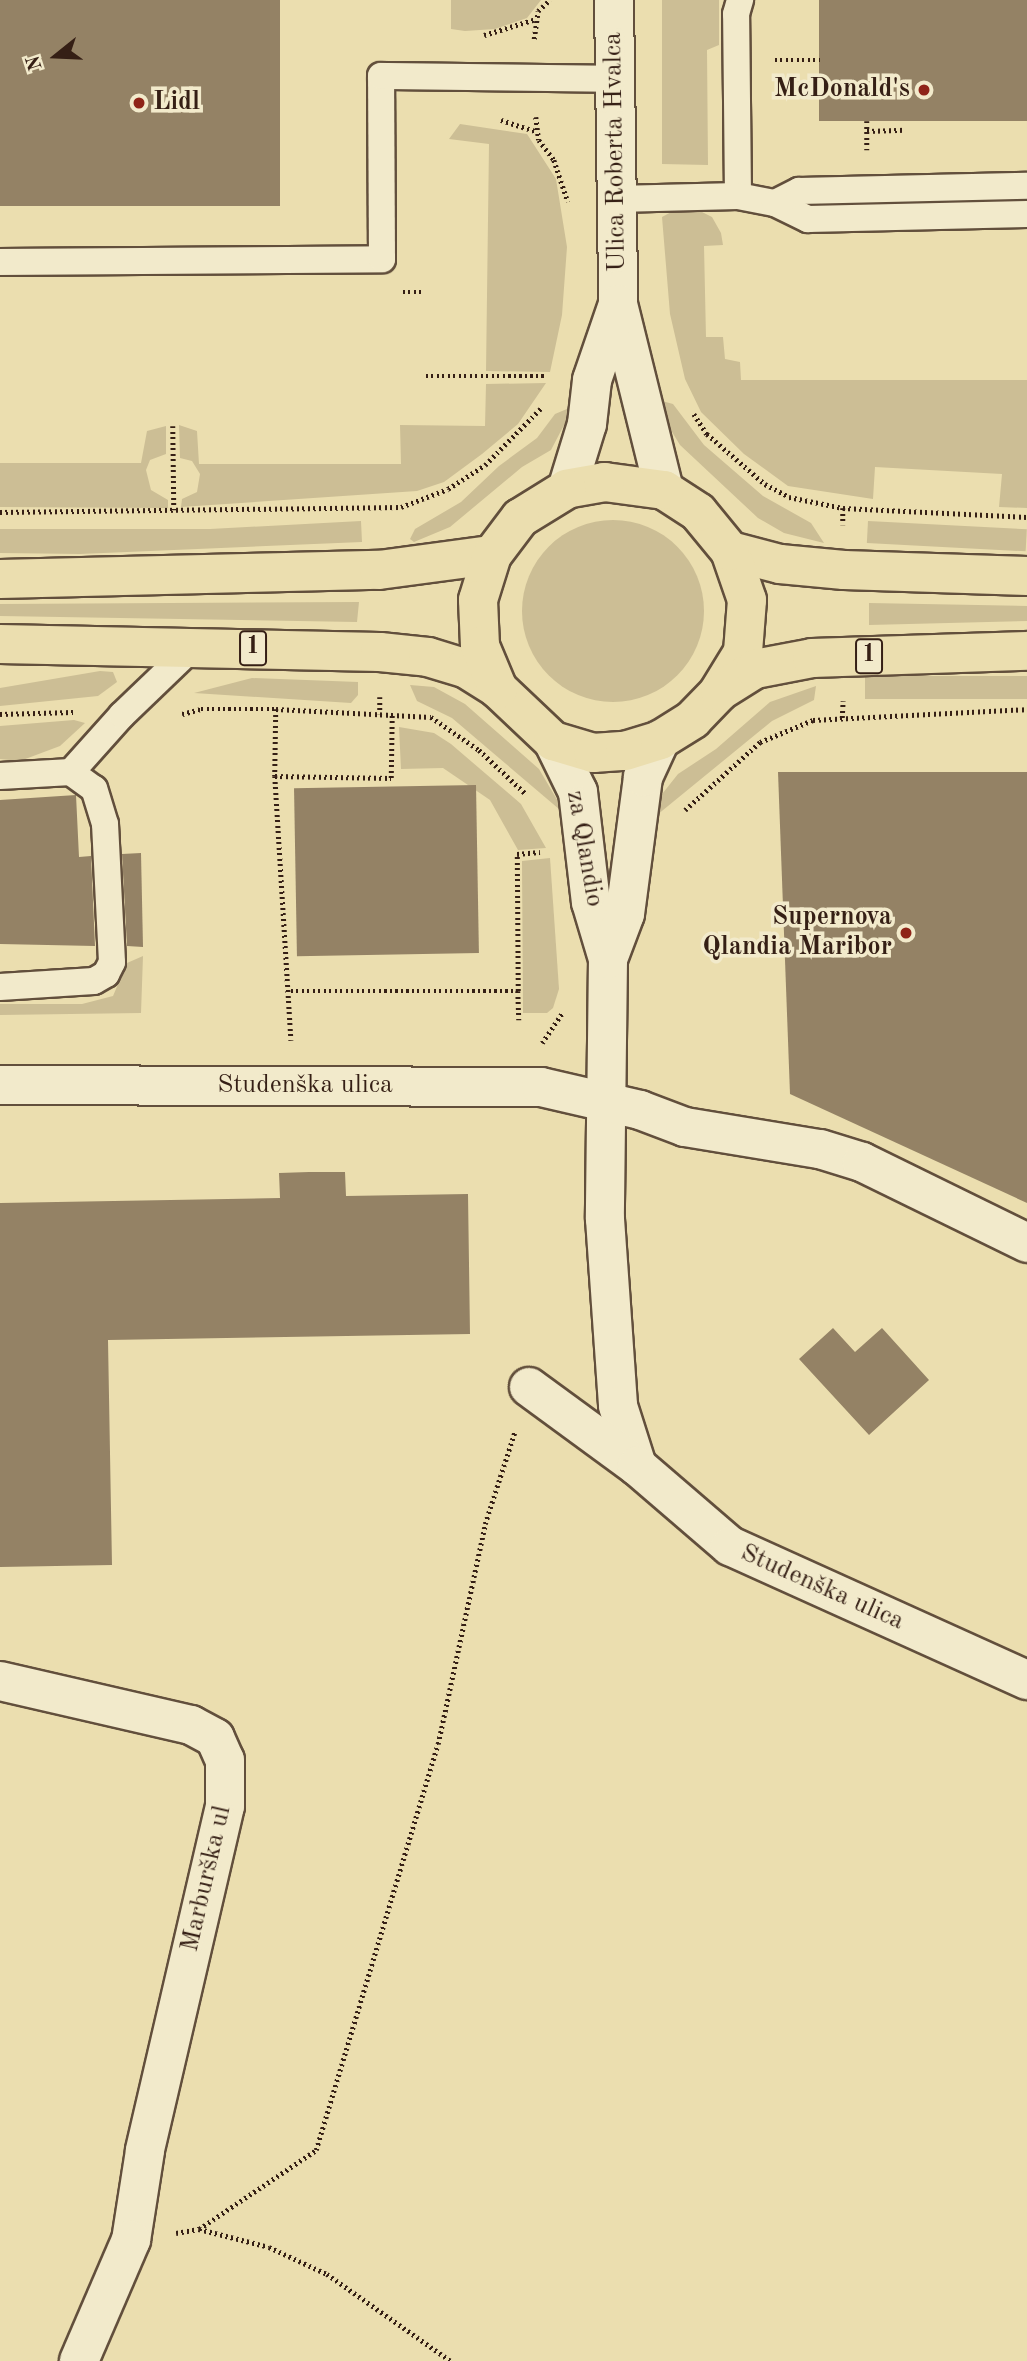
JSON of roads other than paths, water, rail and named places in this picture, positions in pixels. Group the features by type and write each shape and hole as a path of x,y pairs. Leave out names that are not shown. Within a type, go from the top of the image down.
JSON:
{"main road":[{"path":"498,689 480,646 479,611 492,555 520,518 567,489 605,482 664,489 698,512 730,551 747,600 743,652 718,692"},
{"path":"730,551 780,564 844,570 1027,576"},
{"path":"0,579 379,570 492,555"},
{"name":"1","path":"0,644 193,647 428,657 465,668 498,689 529,723 553,741 593,753 625,751 660,740 693,719 718,692 755,669 803,659 1027,651"}],"street":[{"name":"Ulica Roberta Hvalca","path":"614,0 618,304"},
{"path":"567,489 587,424 592,380 618,304"},
{"path":"618,304 664,489"},
{"name":"za Qlandio","path":"608,960 625,914 643,777 660,740"},
{"name":"za Qlandio","path":"553,741 578,792 591,902 608,960 609,1102 605,1219 618,1406 637,1466"},
{"name":"Studenška ulica","path":"0,1085 541,1087 609,1102 685,1127 820,1149 862,1162 1027,1243"},
{"name":"Studenška ulica","path":"529,1387 637,1466 730,1546 1027,1680"},
{"name":"Marburška ul","path":"0,1681 191,1725 215,1738 226,1760 225,1806 150,2126 127,2253 79,2361"}],"lane":[{"path":"738,196 736,14 740,0"},
{"path":"0,262 382,259 381,75 614,79"},
{"path":"775,203 799,191 1027,186"},
{"path":"616,199 738,196 775,203 808,219 1027,214"},
{"path":"71,772 122,715 193,647"},
{"path":"0,776 71,772 94,789 105,824 112,962 106,974 94,981 0,987"}],"place":[{"name":"McDonald's","path":"924,90"},
{"name":"Lidl","path":"139,103"},
{"name":"Supernova Qlandia Maribor","path":"906,933"}]}
